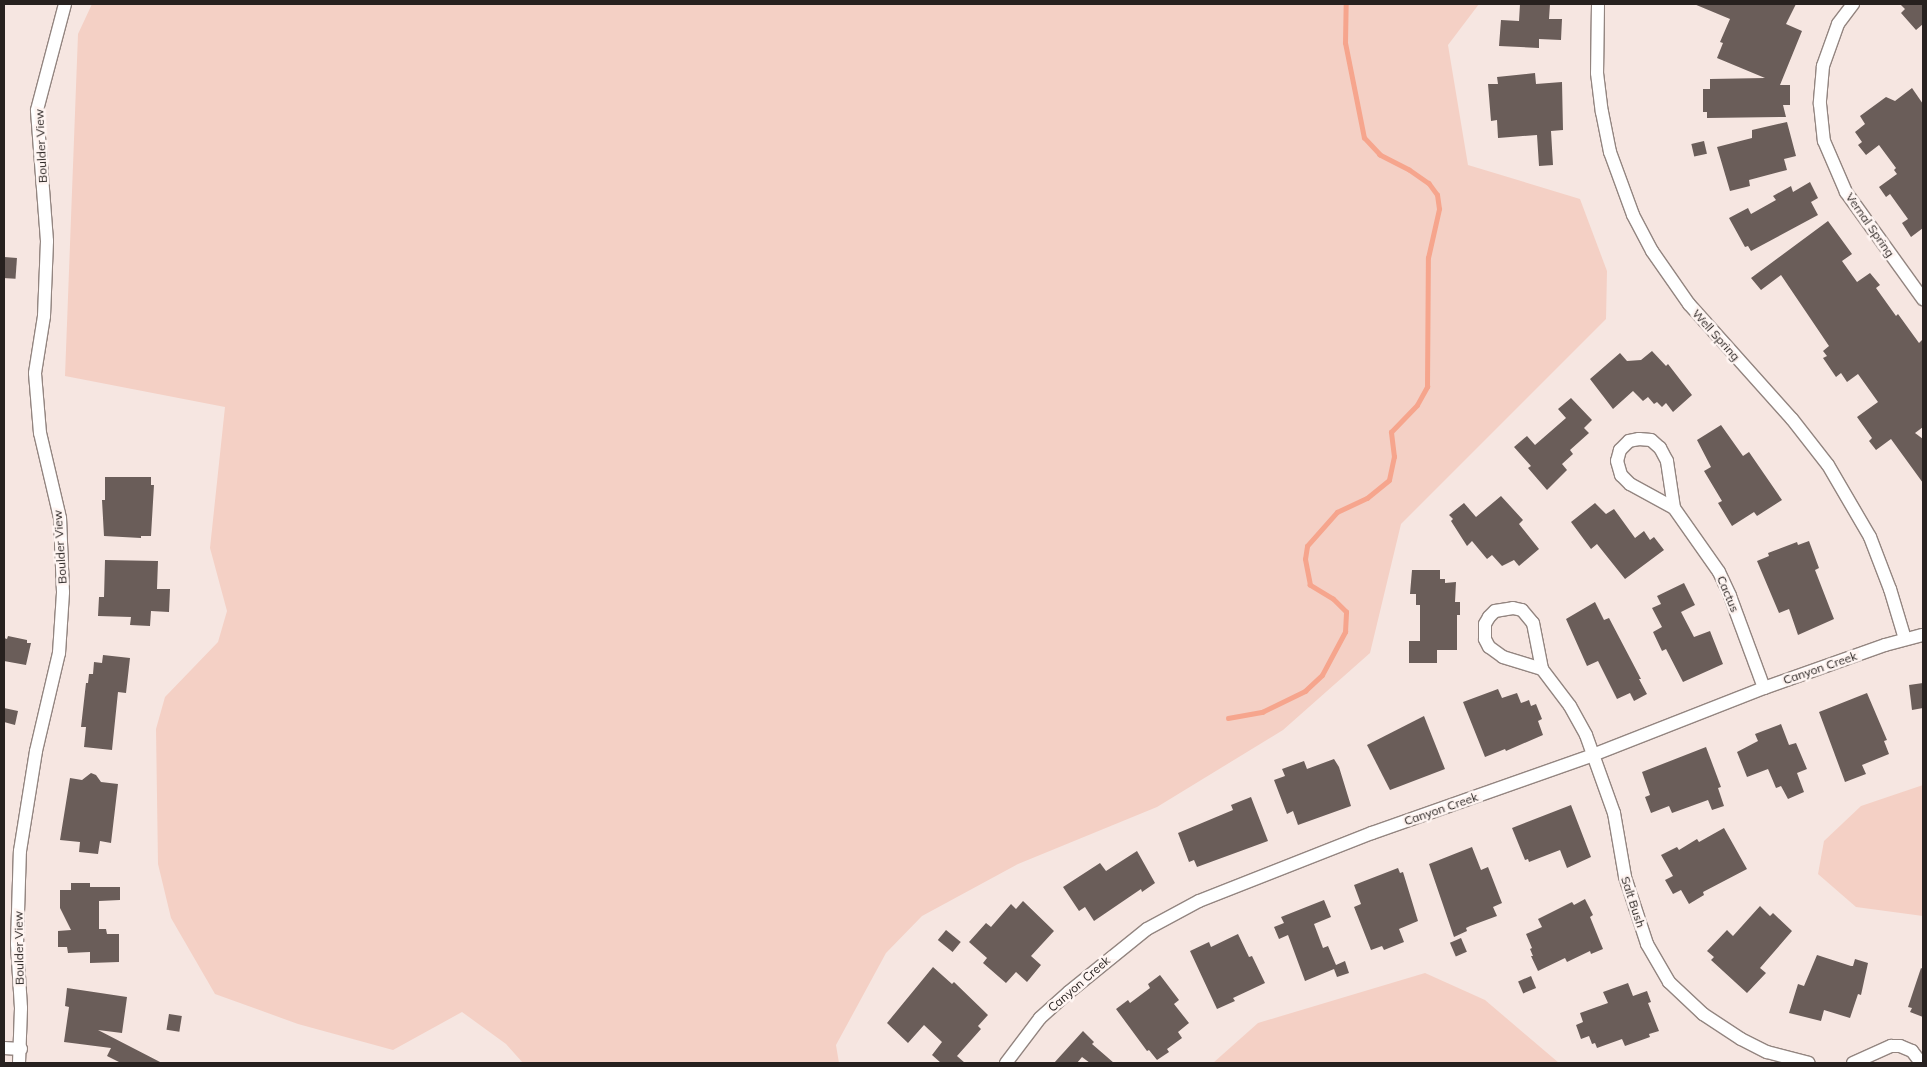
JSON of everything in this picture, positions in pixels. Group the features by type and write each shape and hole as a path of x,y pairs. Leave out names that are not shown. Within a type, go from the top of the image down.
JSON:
{"street":[{"name":"Boulder View","path":"19,1063 21,1049 17,944 20,851 36,751 58,653 63,592 60,518 40,433 36,373 44,316 47,241 37,110 65,4"},
{"name":"Well Spring","path":"1598,4 1597,73 1602,112 1610,152 1633,215 1652,251 1689,304 1792,419 1828,465 1870,537 1890,589 1905,639"},
{"name":"Vernal Spring","path":"1853,4 1838,24 1823,66 1820,104 1824,141 1846,192 1923,299"},
{"name":"Cactus","path":"1674,508 1630,484 1621,475 1617,461 1620,450 1630,442 1639,439 1651,440 1660,448 1667,461 1674,508 1718,572 1730,596 1764,688"},
{"name":"Salt Bush","path":"1542,669 1503,657 1489,647 1485,639 1485,624 1489,617 1504,609 1522,610 1533,623 1542,669 1570,706 1593,755 1614,813 1624,877 1647,944 1669,982 1703,1014 1727,1032 1767,1052 1809,1063"},
{"name":"Canyon Creek","path":"1006,1063 1040,1018 1076,986 1147,929 1199,901 1372,833 1593,755 1764,688 1905,639 1923,635"},
{"path":"1853,1063 1891,1046 1900,1046 1912,1051 1921,1063"},
{"path":"4,1048 21,1049"}],"shaded area":[{"path":"92,4 1479,4 1448,45 1468,165 1580,199 1607,271 1606,319 1401,524 1370,653 1283,730 1157,807 1018,864 922,916 886,953 836,1045 839,1063 523,1063 506,1044 462,1012 393,1050 298,1024 215,994 171,918 158,864 156,729 165,697 218,642 227,611 210,548 225,407 65,376 78,34"},
{"path":"1923,785 1923,916 1856,907 1818,874 1824,841 1861,806"},
{"path":"1425,973 1485,1000 1559,1063 1213,1063 1258,1023"}],"building":[{"path":"1520,4 1550,4 1549,19 1562,19 1561,40 1539,39 1539,48 1499,46 1501,20 1519,21"},
{"path":"1694,4 1796,4 1786,24 1802,31 1780,85 1790,85 1790,105 1783,105 1786,117 1707,118 1707,112 1703,112 1703,89 1710,89 1710,79 1765,78 1717,58 1723,43 1720,42 1730,19"},
{"path":"1900,4 1923,4 1923,24 1916,30 1901,13 1905,9"},
{"path":"1535,73 1536,84 1562,82 1563,130 1551,131 1553,165 1539,166 1537,135 1498,138 1497,120 1491,121 1488,84 1498,84 1497,77"},
{"path":"1912,88 1923,104 1923,228 1911,237 1902,223 1908,219 1890,194 1886,197 1879,187 1897,174 1894,170 1896,168 1879,145 1866,155 1858,145 1862,142 1855,132 1865,124 1860,116 1886,97 1895,101"},
{"path":"1787,122 1796,156 1784,159 1787,170 1749,180 1750,186 1730,191 1717,147 1752,138 1752,130"},
{"path":"1704,141 1707,154 1694,157 1691,144"},
{"path":"1810,182 1818,198 1811,202 1818,215 1751,251 1748,246 1745,247 1729,218 1748,208 1751,214 1776,200 1773,196 1791,186 1793,192"},
{"path":"1828,221 1852,254 1842,261 1857,282 1870,273 1880,285 1876,288 1896,316 1898,314 1919,343 1923,339 1923,427 1915,433 1923,439 1923,483 1891,439 1876,450 1869,441 1872,438 1857,417 1878,402 1858,374 1847,382 1841,373 1836,377 1823,358 1827,356 1823,351 1829,346 1781,275 1761,290 1751,278"},
{"path":"4,257 17,258 16,279 4,278"},
{"path":"1652,351 1666,366 1668,364 1692,395 1673,412 1666,403 1662,407 1657,402 1654,404 1648,397 1643,401 1633,391 1613,409 1590,379 1620,353 1627,361 1641,360"},
{"path":"1571,398 1592,420 1584,428 1589,433 1570,450 1573,454 1562,464 1567,470 1547,490 1528,468 1531,466 1514,447 1527,436 1535,445 1566,418 1558,409"},
{"path":"1721,425 1743,456 1749,452 1782,500 1757,516 1754,512 1732,526 1718,503 1722,501 1704,471 1711,467 1697,440"},
{"path":"105,477 151,477 151,485 154,485 151,536 141,536 141,538 104,536 102,500 105,500"},
{"path":"1501,496 1523,520 1519,524 1539,549 1519,566 1514,560 1502,566 1492,555 1487,559 1472,541 1467,546 1449,515 1464,503 1476,517"},
{"path":"1595,503 1606,514 1614,509 1635,538 1644,531 1650,540 1654,537 1664,550 1625,579 1597,544 1591,549 1571,522"},
{"path":"1809,541 1819,568 1815,570 1834,619 1798,635 1789,609 1779,613 1757,561 1769,556 1768,553 1797,542 1798,545"},
{"path":"105,560 158,561 157,589 170,589 169,612 151,611 150,626 130,625 131,617 98,616 99,597 104,597"},
{"path":"1412,570 1440,570 1440,579 1445,579 1445,583 1456,582 1455,602 1460,602 1460,615 1457,615 1457,650 1437,650 1437,663 1409,663 1409,641 1420,641 1420,605 1416,605 1416,594 1410,594"},
{"path":"1684,583 1695,605 1681,612 1694,637 1710,631 1723,664 1683,682 1666,649 1662,651 1653,632 1662,627 1652,608 1661,604 1657,596"},
{"path":"1595,602 1604,620 1609,618 1647,694 1634,701 1630,693 1617,699 1598,661 1587,666 1566,619"},
{"path":"8,636 27,640 27,643 31,643 26,665 4,661 4,638 7,639"},
{"path":"103,655 130,658 126,693 118,692 112,750 84,747 86,727 81,727 86,683 88,683 89,674 93,674 94,662 102,663"},
{"path":"1923,683 1923,708 1912,710 1909,685"},
{"path":"1498,689 1502,698 1517,693 1521,703 1529,700 1531,706 1536,704 1542,719 1538,721 1543,735 1506,751 1505,749 1485,757 1463,702"},
{"path":"1867,693 1887,740 1884,741 1889,754 1862,765 1866,774 1845,782 1819,712"},
{"path":"4,708 18,711 15,725 4,722"},
{"path":"1424,716 1445,769 1390,790 1367,745"},
{"path":"1781,724 1789,745 1796,743 1807,769 1797,773 1804,792 1788,799 1781,786 1776,788 1768,769 1747,777 1737,752 1758,741 1755,734"},
{"path":"1706,747 1721,787 1718,788 1724,806 1712,810 1708,800 1672,813 1669,806 1651,813 1645,797 1650,795 1642,772"},
{"path":"1334,759 1339,767 1351,806 1298,825 1293,811 1287,814 1274,780 1285,776 1282,769 1304,761 1307,769"},
{"path":"91,773 96,775 101,782 118,784 111,843 100,841 98,854 79,852 80,842 60,840 70,778 82,780"},
{"path":"1251,797 1268,841 1197,867 1194,860 1189,862 1178,833 1233,810 1231,805"},
{"path":"1571,805 1591,857 1567,868 1560,850 1529,862 1528,859 1525,860 1512,828"},
{"path":"1724,828 1747,869 1703,892 1704,895 1689,904 1681,890 1673,894 1665,880 1673,876 1661,855 1677,847 1679,850 1697,839 1699,842"},
{"path":"1472,847 1481,870 1488,867 1502,903 1493,907 1497,916 1470,926 1466,928 1467,931 1454,937 1429,864"},
{"path":"1137,851 1155,883 1142,892 1141,889 1094,921 1085,907 1079,911 1063,887 1100,863 1106,871"},
{"path":"1398,868 1400,873 1403,872 1418,921 1399,929 1404,942 1384,950 1382,946 1371,950 1354,907 1361,904 1354,885"},
{"path":"71,883 90,883 90,887 120,887 120,900 99,901 99,929 106,929 107,934 119,934 119,962 90,963 90,952 68,953 67,947 58,947 58,931 71,930 60,908 60,890 71,890"},
{"path":"1585,899 1593,915 1590,917 1603,949 1591,954 1590,951 1567,962 1565,958 1538,971 1531,956 1533,956 1530,949 1532,948 1526,934 1542,927 1538,919 1572,902 1574,905"},
{"path":"1324,900 1331,917 1314,924 1323,948 1328,946 1336,965 1345,961 1349,973 1337,977 1334,969 1305,981 1288,935 1279,939 1274,927 1284,923 1281,917"},
{"path":"1023,901 1054,931 1031,956 1041,965 1027,982 1016,972 1006,983 983,963 987,958 969,942 986,923 991,927 1011,904 1016,909"},
{"path":"1760,906 1770,916 1773,913 1792,931 1760,968 1766,973 1747,993 1711,960 1714,957 1707,951 1727,930 1733,936"},
{"path":"946,930 961,942 953,952 938,940"},
{"path":"1238,934 1249,957 1252,956 1265,983 1233,998 1235,1001 1217,1009 1190,951 1209,942 1211,947"},
{"path":"1461,938 1467,952 1456,956 1450,943"},
{"path":"1817,955 1851,966 1853,966 1855,959 1868,963 1861,995 1858,994 1850,1018 1824,1010 1821,1021 1789,1013 1798,984 1804,986"},
{"path":"933,967 952,984 954,982 988,1015 978,1026 981,1029 957,1056 965,1063 941,1063 932,1055 942,1042 924,1025 908,1043 887,1023"},
{"path":"1921,968 1923,969 1923,1017 1910,1012 1912,1008 1908,1007"},
{"path":"1160,975 1179,1000 1174,1004 1189,1023 1178,1032 1182,1038 1167,1049 1169,1052 1157,1060 1149,1050 1147,1051 1116,1009 1128,1000 1130,1003 1150,988 1148,984"},
{"path":"1531,976 1536,988 1523,993 1518,981"},
{"path":"1628,983 1633,996 1647,991 1651,1002 1648,1003 1659,1031 1649,1034 1650,1037 1625,1046 1622,1039 1597,1048 1595,1043 1592,1044 1589,1036 1581,1039 1576,1025 1583,1022 1580,1013 1608,1003 1603,992"},
{"path":"67,988 127,997 122,1033 98,1030 162,1063 121,1063 107,1056 111,1048 64,1042 69,1007 65,1006"},
{"path":"169,1014 182,1016 179,1032 166,1030"},
{"path":"1083,1031 1094,1042 1092,1044 1114,1063 1090,1063 1082,1057 1077,1063 1054,1063"}],"waterway":[{"path":"1228,718 1262,712 1305,691 1322,675 1345,632 1346,612 1333,599 1310,585 1305,559 1307,546 1337,512 1367,498 1389,480 1394,457 1391,432 1417,405 1427,387 1428,258 1439,209 1437,195 1429,184 1409,170 1380,155 1364,138 1345,43 1346,4"}]}
